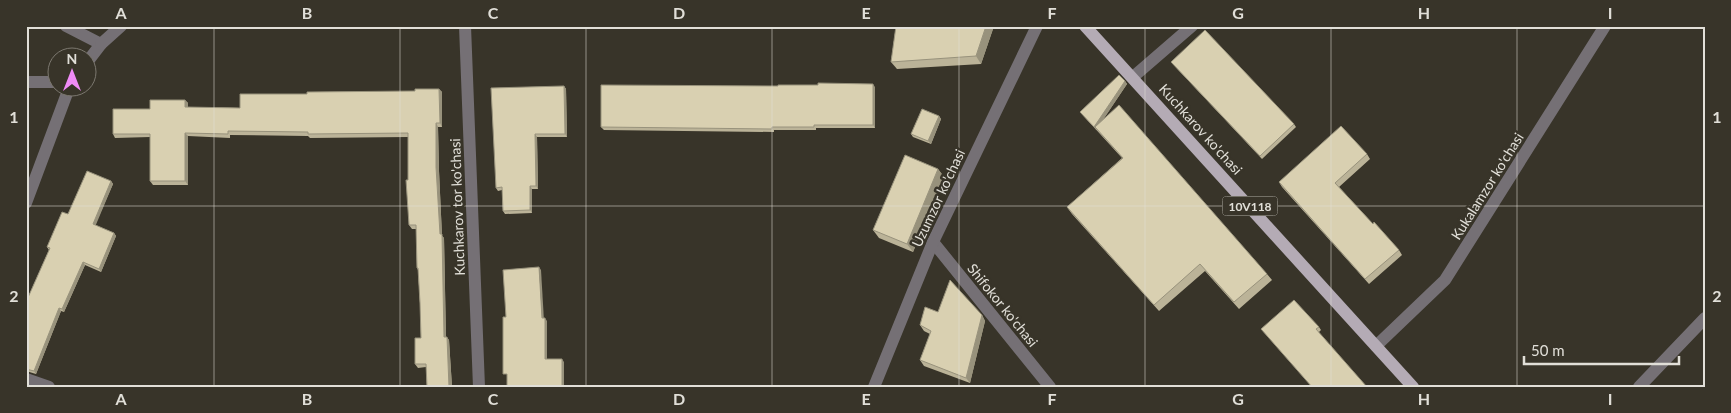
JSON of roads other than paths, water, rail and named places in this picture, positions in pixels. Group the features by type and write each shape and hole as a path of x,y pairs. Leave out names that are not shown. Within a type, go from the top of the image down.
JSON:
{"main road":[{"name":"Kuchkarov ko'chasi","path":"1086,26 1413,387"}],"street":[{"path":"66,26 101,44"},
{"path":"98,48 121,26"},
{"name":"Kuchkarov tor ko'chasi","path":"465,26 479,387"},
{"name":"Uzumzor ko'chasi","path":"874,387 933,242 1037,26"},
{"path":"1134,77 1192,26"},
{"name":"Kukalamzor ko'chasi","path":"1376,346 1445,280 1605,26"},
{"path":"26,82 48,82"},
{"path":"26,202 65,98"},
{"name":"Shifokor ko'chasi","path":"933,242 1050,387"},
{"path":"1639,387 1705,318"},
{"path":"26,379 49,387"}]}
